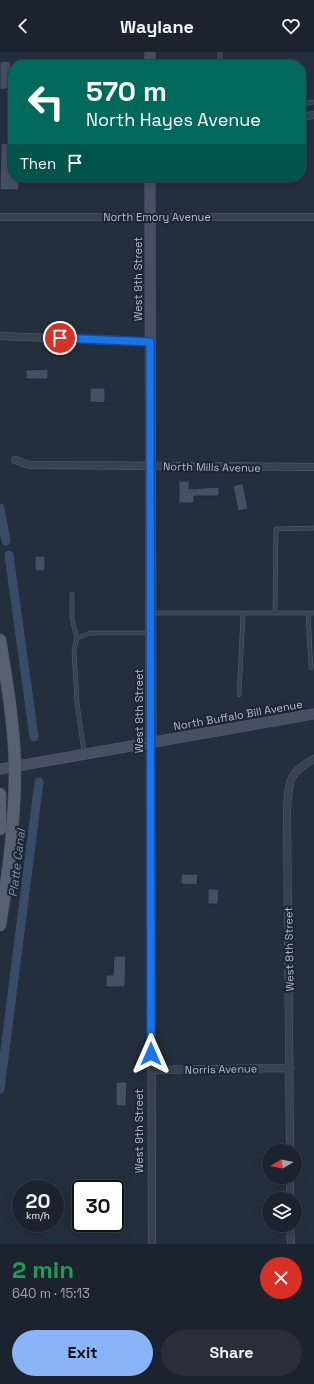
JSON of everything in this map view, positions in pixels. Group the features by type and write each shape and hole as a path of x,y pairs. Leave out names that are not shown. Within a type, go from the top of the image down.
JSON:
{"main road":[{"path":"0,640 12,723 15,766 11,857 0,925"},
{"path":"0,794 0,829"}],"street":[{"name":"West 9th Street","path":"150,182 152,1244"},
{"name":"North Emory Avenue","path":"0,217 314,217"},
{"path":"0,336 150,342"},
{"name":"North Mills Avenue","path":"15,460 29,465 314,467"},
{"name":"North Buffalo Bill Avenue","path":"0,769 84,753 314,714"},
{"name":"West 8th Street","path":"290,1144 287,810 289,781 300,768 314,759"},
{"name":"Norris Avenue","path":"151,1070 290,1068"},
{"path":"290,1232 291,1244"}],"lane":[{"path":"275,613 276,528 314,528"},
{"path":"72,594 72,620 77,638 74,650 77,703 84,753"},
{"path":"150,613 314,613"},
{"path":"308,613 311,668"},
{"path":"239,695 243,614"},
{"path":"77,638 90,633 150,633"}],"building":[{"path":"8,61 8,89 0,90 0,62"},
{"path":"1,143 8,144 8,182 19,182 19,190 0,190"},
{"path":"48,369 48,379 26,379 26,370"},
{"path":"90,388 105,388 105,403 90,402"},
{"path":"179,481 189,481 189,489 219,487 219,496 194,496 194,503 179,503"},
{"path":"243,483 248,509 238,511 233,486"},
{"path":"35,556 45,556 45,571 35,571"},
{"path":"181,874 198,874 197,885 181,884"},
{"path":"208,889 219,889 218,904 208,904"},
{"path":"114,956 126,956 125,987 106,987 106,975 113,975"},
{"path":"116,1082 127,1082 126,1106 116,1106"}],"waterway":[{"name":"Platte Canal","path":"0,508 6,541"},
{"name":"Platte Canal","path":"9,555 34,737"},
{"name":"Platte Canal","path":"0,1089 39,782"}],"route":[{"path":"60,338 150,342 151,1054"}]}
